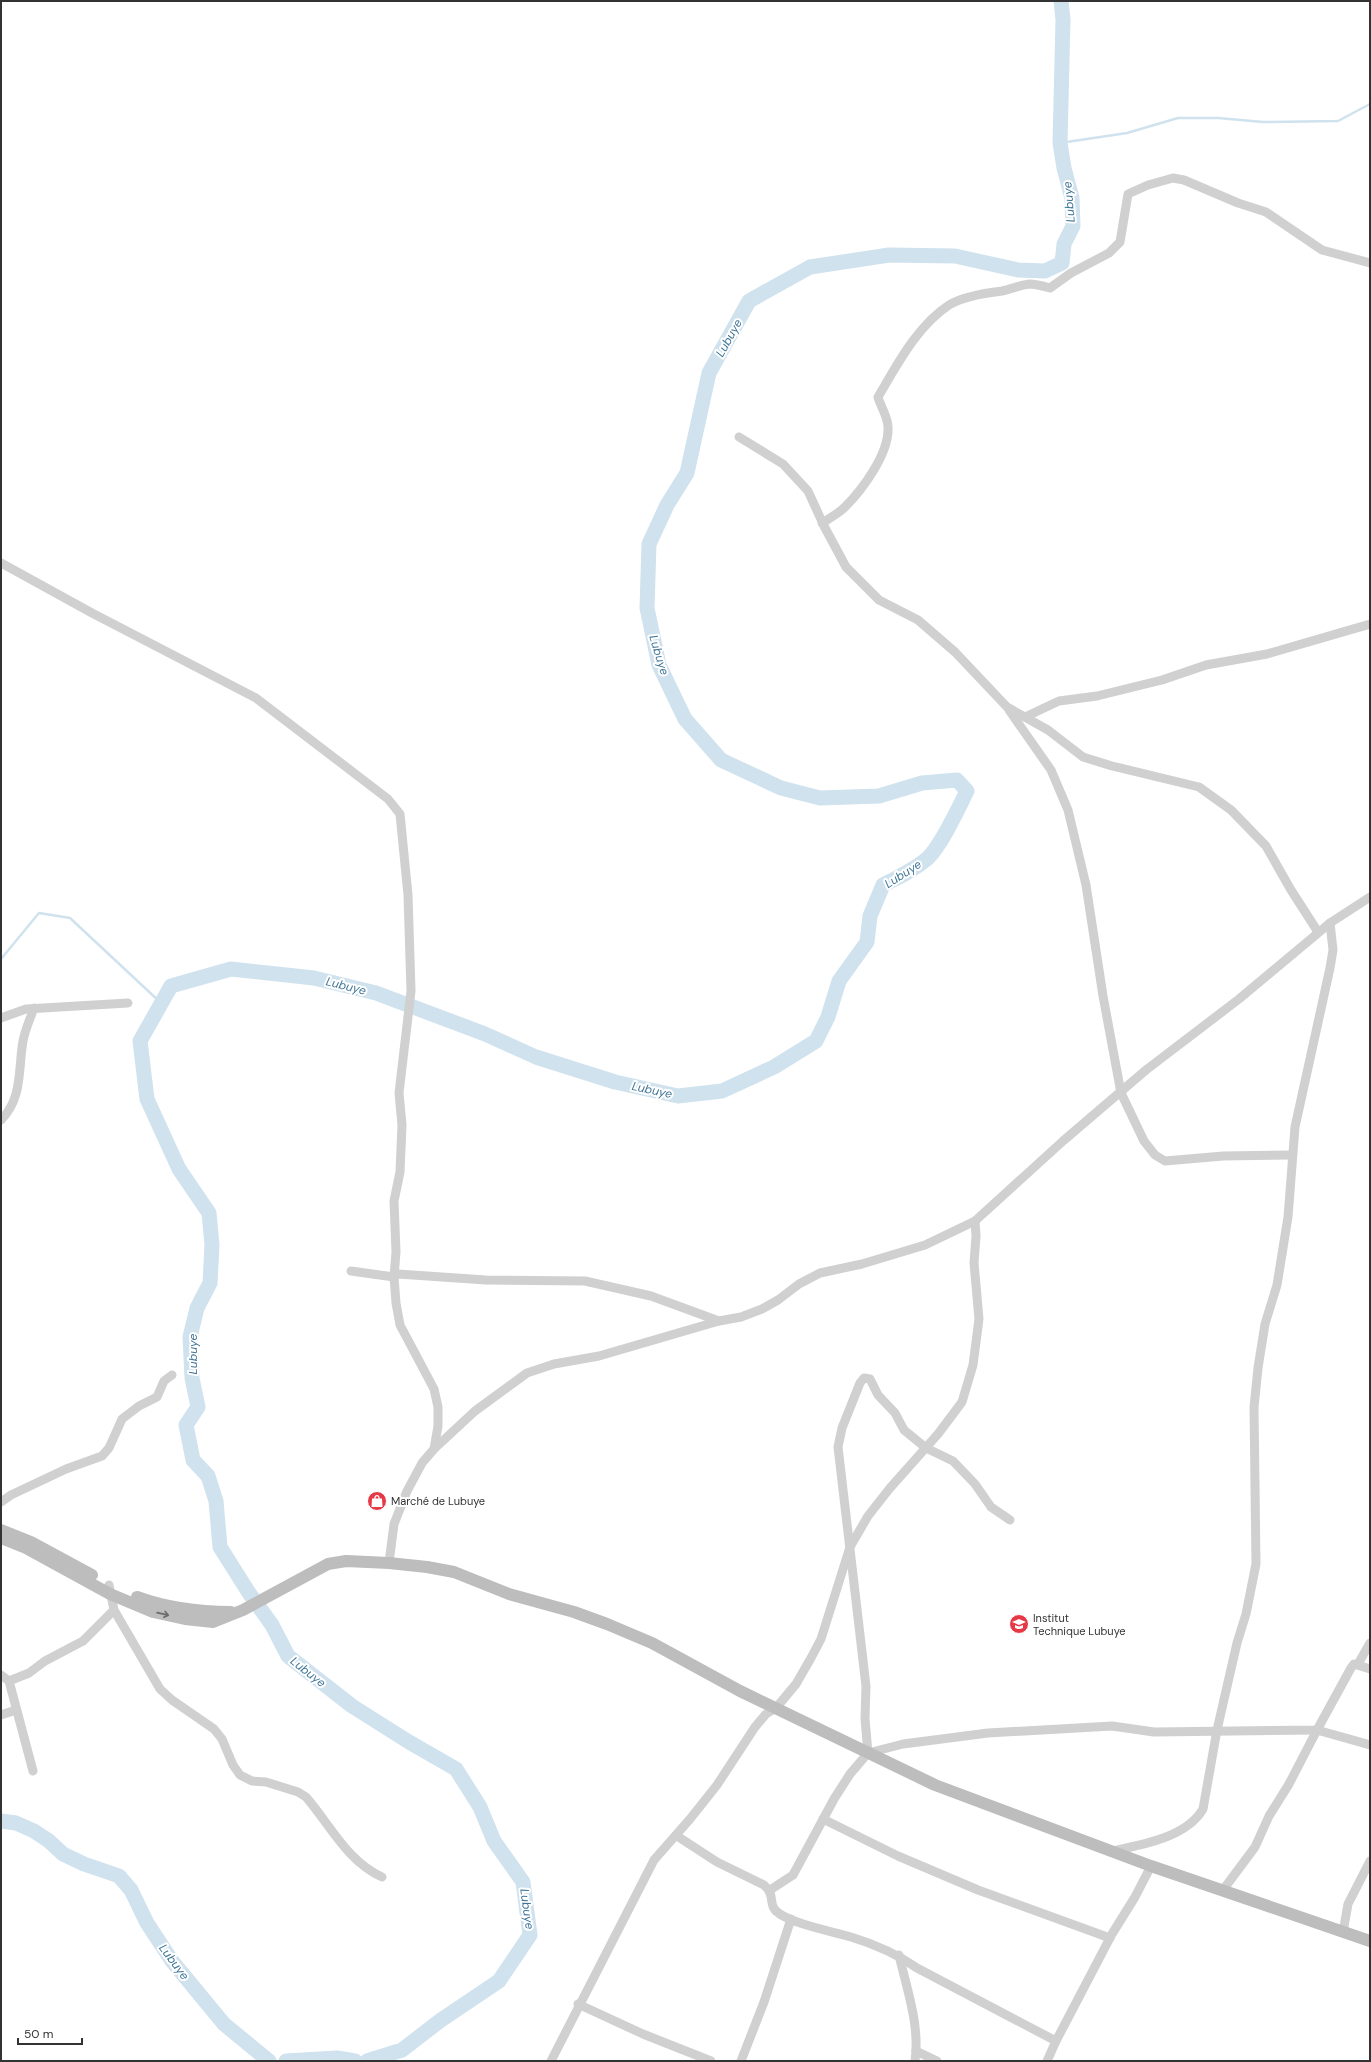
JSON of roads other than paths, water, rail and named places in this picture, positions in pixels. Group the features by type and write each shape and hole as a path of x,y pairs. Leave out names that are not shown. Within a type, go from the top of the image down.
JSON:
{"street":[{"path":"822,523 848,503 863,487 878,462 888,430 887,417 878,397 903,356 921,332 938,314 955,302 980,294 1015,289 1027,284 1050,288 1071,273 1109,253 1120,242 1128,194 1134,190 1173,178 1184,180 1238,203 1266,212 1322,250 1370,263"},
{"path":"739,437 783,464 808,491 822,523 846,567 879,600 918,620 955,652 1007,707 1051,770 1068,810 1086,885 1103,996 1121,1093 1144,1141 1155,1154 1165,1161 1223,1156 1292,1155"},
{"path":"1,563 92,613 256,698 388,799 400,814 408,895 411,991 399,1093 402,1133 400,1172 394,1201 396,1252 394,1277 396,1303 400,1325 434,1389 438,1407 438,1426 434,1449"},
{"path":"1025,717 1059,701 1097,696 1162,680 1206,665 1267,654 1370,624"},
{"path":"1007,707 1048,730 1083,757 1112,766 1199,787 1231,810 1266,846 1291,890 1318,932"},
{"path":"389,1563 394,1524 407,1491 422,1463 434,1449 475,1411 526,1373 554,1364 619,1351 719,1321 741,1317 762,1309 778,1300 798,1284 820,1273 862,1264 925,1245 974,1221 1063,1141 1121,1093 1146,1070 1239,999 1318,932 1370,897"},
{"path":"1112,1851 1141,1846 1165,1838 1197,1819 1203,1809 1217,1730 1237,1643 1246,1614 1256,1564 1254,1407 1265,1324 1276,1285 1288,1217 1296,1121 1333,950 1330,923"},
{"path":"1,1018 26,1009 34,1008 128,1003"},
{"path":"1,1120 10,1111 16,1095 24,1038 34,1008"},
{"path":"551,2061 578,2004 646,1872 663,1849 677,1836 717,1784 755,1727 766,1714 776,1708 796,1684 821,1639 850,1547 872,1511 890,1488 926,1448 962,1402 973,1365 979,1318 974,1263 976,1236 974,1221"},
{"path":"351,1271 394,1277 398,1274 486,1280 585,1281 651,1296 719,1321"},
{"path":"1,1502 10,1495 66,1469 102,1456 109,1448 122,1419 139,1406 157,1397 164,1381 172,1375"},
{"path":"868,1753 865,1719 866,1686 838,1447 842,1428 857,1388 864,1378 870,1379 878,1395 896,1413 904,1430 926,1448 953,1461 975,1484 991,1506 1010,1520"},
{"path":"1,1530 60,1557 110,1590 114,1610 160,1689 172,1700 214,1729 222,1739 233,1765 240,1775 252,1781 266,1782 298,1792 306,1798 353,1858 370,1871 382,1877"},
{"path":"1,1538 26,1548 110,1590 150,1602 189,1610 241,1611 328,1564 346,1561 389,1563 427,1567 454,1572 509,1594 574,1612 652,1643 740,1691 935,1785 977,1802 1151,1866 1370,1941"},
{"path":"10,1681 29,1673 45,1661 83,1641 114,1610"},
{"path":"1358,1664 1370,1643"},
{"path":"1223,1890 1255,1847 1269,1816 1289,1784 1351,1668 1354,1664 1358,1664 1370,1669"},
{"path":"1,1675 10,1681 16,1710 33,1771"},
{"path":"1,1715 16,1710"},
{"path":"770,1890 793,1875 823,1819 850,1774 868,1753 903,1744 988,1733 1112,1726 1154,1732 1217,1730 1317,1730 1370,1745"},
{"path":"823,1819 898,1856 978,1890 1110,1938"},
{"path":"677,1836 712,1859 764,1885 770,1890 772,1904 777,1912 791,1919 852,1937 899,1955 917,1968 1056,2041"},
{"path":"1344,1932 1348,1904 1370,1861"},
{"path":"1047,2061 1110,1938 1135,1897 1151,1866"},
{"path":"741,2061 764,2002 791,1919"},
{"path":"899,1955 913,2009 916,2051 915,2061"},
{"path":"578,2004 643,2034 692,2052 711,2061"},
{"path":"916,2051 937,2061"}],"waterway":[{"name":"Lubuye","path":"367,2061 402,2050 441,2020 499,1981 530,1935 523,1882 494,1841 480,1807 456,1769 409,1742 352,1706 288,1656 272,1625 249,1593 220,1547 216,1501 208,1476 193,1460 186,1425 198,1407 192,1378 190,1337 197,1308 210,1283 212,1245 209,1213 179,1169 147,1099 140,1041 171,986 231,969 314,978 376,993 485,1034 536,1057 615,1082 678,1096 722,1091 774,1067 816,1041 828,1017 839,981 867,942 870,916 883,885 912,870 928,858 939,844 967,791 957,780 922,783 879,796 820,798 781,788 721,760 685,719 659,665 647,608 649,544 667,505 687,473 709,373 749,301 810,267 889,255 955,256 1018,270 1045,271 1062,263 1064,244 1073,226 1072,198 1064,168 1060,143 1063,20 1061,1"},
{"path":"1060,143 1127,133 1178,118 1218,118 1263,122 1338,121 1370,104"},
{"path":"1,959 39,913 70,918 161,1003"},
{"name":"Lubuye","path":"1,1821 16,1823 34,1831 49,1841 63,1854 84,1864 119,1876 131,1890 147,1923 172,1961 224,2024 269,2061"},
{"name":"Lubuye","path":"286,2061 337,2058 355,2061"}],"place":[{"name":"Marché de Lubuye","path":"377,1501"},
{"name":"Institut Technique Lubuye","path":"1019,1624"}]}
